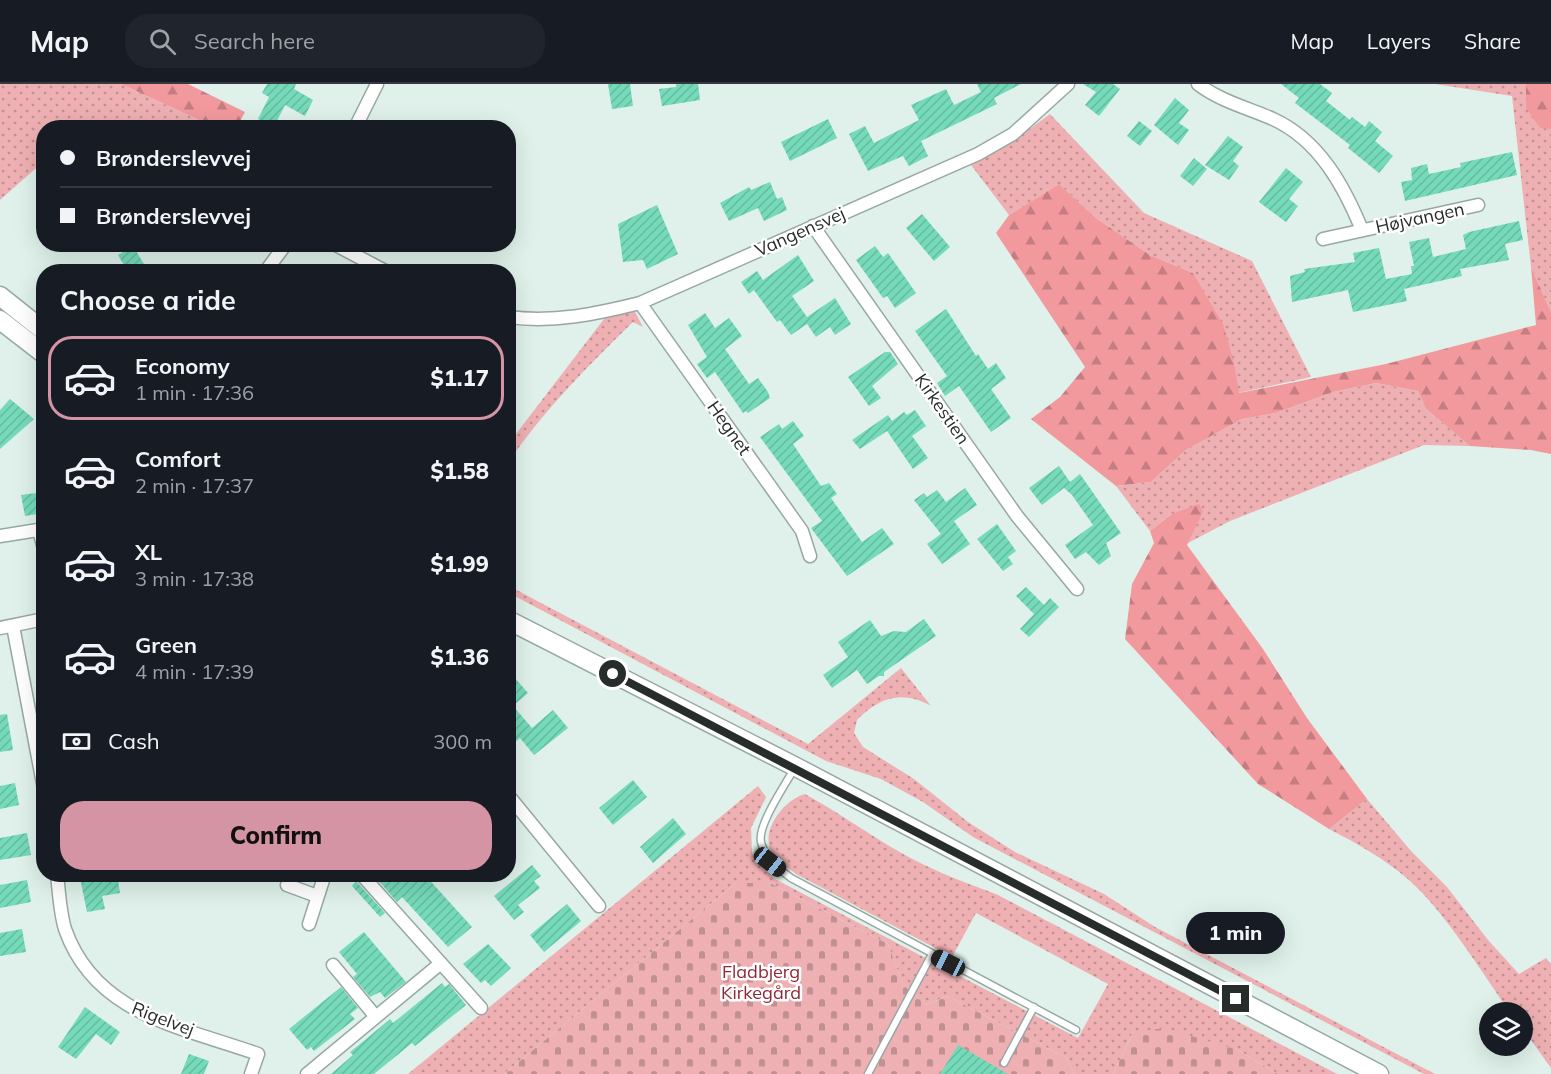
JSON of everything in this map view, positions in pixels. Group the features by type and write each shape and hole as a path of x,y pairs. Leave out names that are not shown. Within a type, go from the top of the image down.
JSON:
{"main road":[{"path":"0,296 36,325"},
{"path":"0,320 36,348"},
{"path":"516,624 796,767 1379,1074"}],"street":[{"path":"359,120 377,84"},
{"name":"Vangensvej","path":"516,317 560,319 590,315 640,303 978,154 1013,134 1068,84"},
{"name":"Højvangen","path":"1198,84 1235,104 1275,120 1305,140 1332,169 1348,197 1362,231"},
{"name":"Højvangen","path":"1323,239 1478,206"},
{"name":"Kirkestien","path":"813,226 1017,516 1077,589"},
{"path":"349,252 372,264"},
{"name":"Hegnet","path":"640,303 802,531 810,556"},
{"path":"0,536 36,531"},
{"path":"0,628 36,622"},
{"path":"13,626 36,744"},
{"path":"516,805 599,906"},
{"name":"Rigelvej","path":"58,882 65,929 81,964 102,989 130,1009 258,1054 251,1074"},
{"path":"309,924 322,882"},
{"path":"368,882 481,1008"},
{"path":"286,885 317,896"},
{"path":"307,1074 441,963"},
{"path":"333,964 376,1017"}],"lane":[{"path":"796,767 764,824 760,841 770,862 791,878 1076,1030"},
{"path":"868,1074 932,954"},
{"path":"1004,1063 1034,1008"}],"green space":[{"path":"0,84 121,84 199,120 36,120 36,168 0,200"},
{"path":"121,84 188,84 245,112 241,120 199,120"},
{"path":"1435,84 1551,84 1551,312 1531,267 1512,96"},
{"path":"1526,84 1551,84 1551,129 1540,128 1526,108"},
{"path":"1050,114 1144,213 1252,261 1311,377 1238,393 1234,362 1193,273 1150,255 1096,218 1059,184 1009,215 971,165 1015,140"},
{"path":"1059,184 1096,218 1150,255 1193,273 1223,324 1234,362 1239,393 1386,364 1536,325 1531,267 1551,312 1551,454 1531,450 1470,446 1426,409 1418,391 1376,383 1333,392 1276,413 1242,419 1186,450 1151,482 1116,486 1031,419 1060,397 1085,367 996,233 1009,215"},
{"path":"634,310 643,327 633,322 568,388 516,452 516,434 604,319"},
{"path":"1376,383 1418,391 1426,409 1470,446 1424,445 1230,521 1186,544 1203,512 1172,514 1150,531 1116,486 1151,482 1186,450 1242,419 1276,413 1333,392"},
{"path":"1199,504 1203,512 1187,545 1263,649 1307,718 1367,799 1329,829 1258,784 1125,639 1132,584 1154,543 1150,531 1172,514"},
{"path":"516,590 808,744 901,668 931,706 901,697 883,701 874,706 857,720 854,733 863,747 914,779 968,822 1015,852 1104,894 1155,927 1435,1074 1424,1074 973,837 923,802 881,779 826,761 516,597"},
{"path":"758,786 766,797 751,828 752,853 775,879 1078,1038 1108,984 976,913 952,957 796,874 774,856 770,847 771,828 781,810 797,797 805,794 916,861 996,894 1337,1074 1278,1074 1238,1050 1133,1032 1113,1074 1074,1074 1067,1058 947,996 926,1005 903,985 888,944 770,883 736,883 504,1074 408,1074"},
{"path":"1367,799 1411,851 1447,887 1488,940 1519,974 1546,958 1551,964 1551,1068 1533,1043 1533,1002 1503,1002 1450,926 1410,881 1361,846 1329,829"},
{"name":"Fladbjerg Kirkegård","path":"736,883 770,883 888,944 903,985 926,1005 947,996 1067,1058 1074,1074 504,1074"},
{"path":"1165,1028 1238,1050 1278,1074 1113,1074 1133,1032"}],"building":[{"path":"267,84 296,84 294,89 313,100 305,116 285,105 278,120 260,120 258,119 269,97 262,93"},
{"path":"608,84 630,84 633,106 612,109"},
{"path":"676,84 698,84 700,100 662,106 659,89 676,87"},
{"path":"977,84 1021,84 994,98 997,104 921,141 928,156 909,166 903,156 868,171 849,134 865,126 874,143 919,120 911,105 946,89 954,105 981,92"},
{"path":"1083,84 1113,84 1120,89 1099,116 1085,105 1096,92"},
{"path":"1281,84 1320,84 1332,93 1326,101 1350,120 1352,117 1365,127 1369,121 1382,132 1375,141 1393,156 1379,173 1348,148 1350,145 1295,103 1299,98"},
{"path":"1175,98 1189,110 1179,123 1189,130 1178,145 1154,125"},
{"path":"828,119 837,138 790,161 781,142"},
{"path":"1139,121 1152,131 1140,146 1127,136"},
{"path":"1228,136 1243,147 1233,161 1239,166 1229,180 1205,165"},
{"path":"1512,152 1517,175 1405,201 1401,182 1412,180 1411,168 1427,164 1429,174 1461,167 1460,163"},
{"path":"1194,158 1207,169 1193,186 1180,176"},
{"path":"1286,168 1303,182 1289,199 1298,206 1286,222 1259,202"},
{"path":"770,182 777,199 782,197 787,210 764,221 758,208 729,221 720,203 749,187 751,190"},
{"path":"657,205 678,254 647,269 643,260 623,262 618,224"},
{"path":"922,214 950,247 934,261 906,228"},
{"path":"1519,221 1523,240 1505,244 1509,260 1460,269 1462,276 1404,289 1407,301 1353,312 1348,290 1292,302 1290,276 1305,272 1304,269 1355,262 1353,253 1379,248 1386,279 1412,274 1411,266 1414,266 1409,242 1429,238 1433,257 1466,249 1463,235 1469,232"},
{"path":"875,246 883,257 888,253 916,293 895,308 887,296 883,298 856,260"},
{"path":"123,252 137,252 144,264 123,264 118,255"},
{"path":"798,255 814,281 792,296 807,317 835,298 851,324 835,335 830,327 816,337 807,324 791,335 780,320 777,322 754,290 749,294 741,282 757,271 763,280"},
{"path":"946,309 976,356 978,354 988,369 996,363 1006,378 991,389 1011,418 991,432 959,386 945,396 937,383 947,376 915,331"},
{"path":"705,313 715,328 729,318 742,336 725,349 749,384 758,378 768,392 770,398 748,413 746,411 743,413 715,372 707,378 697,364 707,357 688,325"},
{"path":"885,352 890,352 898,364 872,386 881,398 869,406 848,377"},
{"path":"10,399 34,419 0,449 0,410"},
{"path":"915,410 926,426 912,436 928,458 913,469 887,431 860,449 852,440 888,415 892,421 904,412 907,415"},
{"path":"793,421 804,436 793,444 821,486 829,483 837,494 831,498 862,542 882,528 894,544 847,576 811,528 822,521 760,437 779,424 782,429"},
{"path":"1059,466 1070,482 1080,474 1121,533 1106,543 1111,556 1099,565 1086,552 1075,559 1065,545 1093,525 1072,495 1064,488 1042,505 1029,488"},
{"path":"965,488 977,505 954,521 970,544 942,564 927,544 941,534 914,500 924,493 927,497 937,490 946,502"},
{"path":"36,493 36,514 25,516 21,495"},
{"path":"997,524 1016,551 1008,557 1013,564 1003,571 977,539"},
{"path":"1026,587 1044,605 1050,598 1059,607 1029,637 1020,629 1034,614 1016,596"},
{"path":"924,619 936,636 884,672 884,676 879,676 867,684 857,670 832,688 823,675 848,657 838,642 870,620 881,636 894,631 906,632"},
{"path":"516,679 528,693 516,703"},
{"path":"516,709 532,728 553,710 568,728 534,755 520,738 516,741"},
{"path":"7,714 13,750 0,752 0,715"},
{"path":"633,780 647,797 613,825 599,808"},
{"path":"15,783 19,805 0,809 0,786"},
{"path":"673,818 686,834 653,863 640,847"},
{"path":"27,833 31,855 0,860 0,838"},
{"path":"532,865 541,876 534,881 540,888 518,905 524,912 514,920 494,896 511,882 516,882 516,878"},
{"path":"27,880 31,902 0,908 0,885"},
{"path":"81,882 118,882 120,893 102,896 105,909 87,912"},
{"path":"357,882 385,913 380,917 352,886"},
{"path":"380,882 431,882 472,927 448,947 402,897 397,902"},
{"path":"567,904 581,921 544,952 530,935"},
{"path":"22,929 26,952 0,956 0,933"},
{"path":"364,932 406,982 385,998 380,992 370,997 353,977 357,974 339,952"},
{"path":"488,944 511,968 491,986 485,980 481,983 463,964"},
{"path":"442,983 445,987 449,984 466,1005 415,1046 412,1043 374,1074 331,1074 353,1055 350,1052 390,1019 393,1023"},
{"path":"341,987 358,1008 350,1014 355,1019 314,1051 311,1047 307,1050 289,1029"},
{"path":"85,1007 120,1032 111,1045 96,1034 76,1059 58,1047"},
{"path":"958,1045 1008,1074 940,1074"},
{"path":"189,1054 209,1061 204,1074 181,1074"}],"route":[{"path":"613,674 796,767 1236,999"}]}
